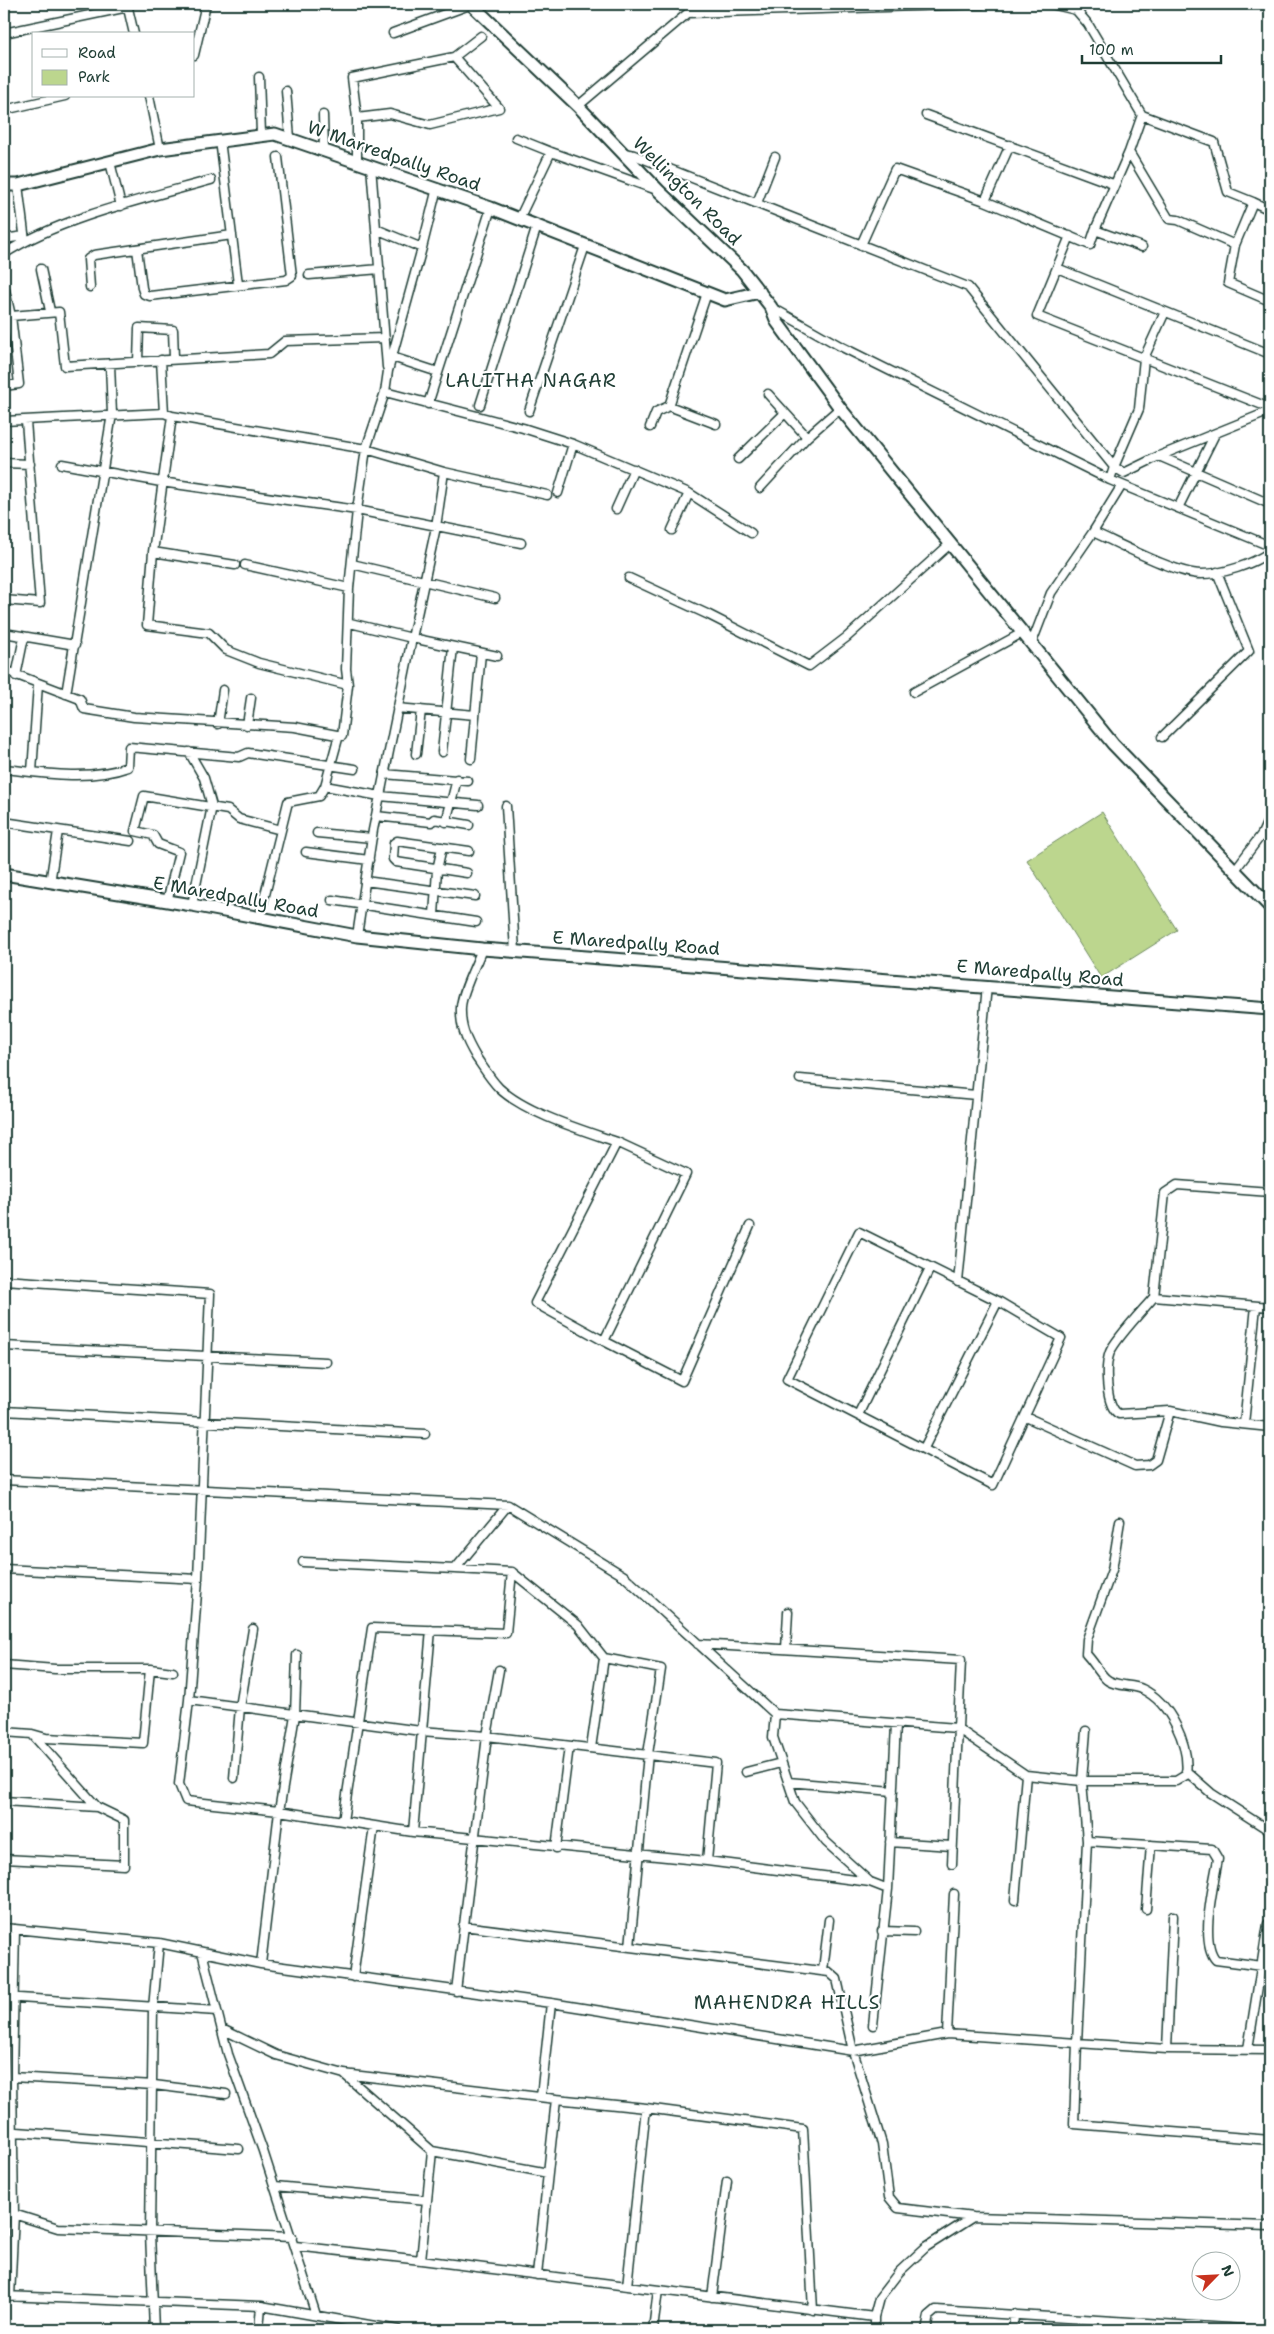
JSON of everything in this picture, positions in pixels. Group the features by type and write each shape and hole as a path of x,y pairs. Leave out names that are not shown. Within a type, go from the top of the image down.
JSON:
{"main road":[{"name":"Wellington Road","path":"472,4 578,106 659,191 742,270 771,307 777,322 840,408 1113,744 1270,907"},
{"name":"W Marredpally Road","path":"4,185 18,184 160,150 261,134 275,134 437,188 725,300 760,292"},
{"name":"E Maredpally Road","path":"4,874 192,905 357,936 515,952 987,986 1270,1009"}],"street":[{"path":"195,51 206,4"},
{"path":"394,33 472,4"},
{"path":"578,106 688,13 983,4"},
{"path":"1051,4 1076,10 1088,24 1142,115 1214,142 1228,192 1270,210"},
{"path":"4,33 127,5 134,32"},
{"path":"357,161 357,118 352,78 454,58 481,36"},
{"path":"357,118 390,114 430,125 499,108 454,58"},
{"path":"259,77 261,134"},
{"path":"286,91 290,138"},
{"path":"4,110 56,98"},
{"path":"149,98 160,150"},
{"path":"323,115 324,150"},
{"path":"926,115 1114,184"},
{"path":"861,245 895,168 1090,245 1129,152 1142,115"},
{"path":"516,138 659,191"},
{"path":"220,140 238,284"},
{"path":"985,202 1010,145"},
{"path":"519,219 551,152"},
{"path":"1129,152 1169,219 1178,220 1235,245"},
{"path":"624,153 634,155 968,287 1114,467 1124,473 1159,456 1215,434 1270,409"},
{"path":"137,249 144,294 150,296 238,284 286,280 292,276 278,156"},
{"path":"756,203 775,156"},
{"path":"110,162 121,206"},
{"path":"371,166 388,371"},
{"path":"4,239 25,238 121,206 211,180"},
{"path":"18,184 25,238"},
{"path":"4,670 80,700 84,709 134,717 246,726 295,727 342,736 345,725 348,685 346,669 352,564 357,510 366,449 385,392 388,371 437,188"},
{"path":"1253,202 1235,245 1228,282 1270,301"},
{"path":"428,404 491,208"},
{"path":"480,405 537,226"},
{"path":"376,230 422,248"},
{"path":"1095,230 1142,247"},
{"path":"90,287 88,259 94,255 232,235"},
{"path":"1070,236 1037,316 1270,409"},
{"path":"4,254 25,238"},
{"path":"529,411 585,246"},
{"path":"309,275 380,268"},
{"path":"1057,268 1270,354"},
{"path":"41,269 50,311"},
{"path":"4,386 19,384 11,316 5,290"},
{"path":"669,406 707,293"},
{"path":"771,307 840,346 1110,480 1270,546"},
{"path":"11,316 50,311 59,312 61,316 65,366 174,358 269,354 285,341 385,338"},
{"path":"1110,480 1139,409 1144,358 1165,312"},
{"path":"138,362 139,328 173,330 174,358"},
{"path":"392,357 438,372"},
{"path":"162,360 168,415 147,625 209,633 226,650 250,660 348,685"},
{"path":"66,694 104,472 112,414 110,364"},
{"path":"385,392 523,428 573,444 689,493 752,533"},
{"path":"768,394 807,437"},
{"path":"650,427 656,412 669,406 716,424"},
{"path":"760,488 807,437 840,408"},
{"path":"738,459 785,413"},
{"path":"4,421 112,414 168,415 366,449 444,472 547,495"},
{"path":"4,600 40,603 26,421"},
{"path":"1178,508 1215,434"},
{"path":"558,493 573,444"},
{"path":"1159,456 1270,504"},
{"path":"4,463 30,464"},
{"path":"62,464 162,482 357,510 521,543"},
{"path":"616,509 634,469"},
{"path":"357,936 376,816 436,527 444,472"},
{"path":"1032,645 1051,593 1093,532 1122,485"},
{"path":"672,530 689,493"},
{"path":"1093,532 1170,565 1200,574 1217,572 1260,559 1270,552"},
{"path":"629,578 709,615 809,666 847,636 950,544"},
{"path":"153,552 236,564"},
{"path":"352,564 424,583 495,598"},
{"path":"245,565 350,588"},
{"path":"1162,737 1249,651 1217,572"},
{"path":"350,623 497,656"},
{"path":"4,633 75,645"},
{"path":"914,692 1022,633"},
{"path":"16,676 24,637"},
{"path":"442,752 453,647"},
{"path":"471,758 481,653"},
{"path":"32,772 38,684"},
{"path":"218,724 222,690"},
{"path":"246,726 251,698"},
{"path":"397,708 475,715"},
{"path":"416,754 421,710"},
{"path":"260,919 288,802 319,796 325,786 339,735"},
{"path":"4,770 86,775 108,774 128,767 129,747 239,757 248,753 355,769"},
{"path":"189,752 204,778 212,806 192,905"},
{"path":"384,774 468,781"},
{"path":"446,822 457,779"},
{"path":"325,786 380,796 478,806"},
{"path":"166,902 179,852 158,844 153,834 136,831 144,796 212,806 228,810 239,819 281,830"},
{"path":"506,806 515,952"},
{"path":"376,816 469,825"},
{"path":"1235,870 1262,834 1270,816"},
{"path":"4,822 131,841"},
{"path":"50,882 58,831"},
{"path":"316,833 372,838"},
{"path":"467,873 437,870 393,861 394,843 400,842 470,850"},
{"path":"434,915 437,870 442,847"},
{"path":"306,852 369,860"},
{"path":"365,881 475,896"},
{"path":"332,900 476,922"},
{"path":"482,949 461,1004 461,1023 466,1040 482,1066 499,1088 519,1102 568,1126 617,1142 686,1174 604,1341"},
{"path":"958,1282 987,986"},
{"path":"800,1079 976,1094"},
{"path":"617,1142 535,1303 682,1381 750,1226"},
{"path":"1270,1192 1177,1186 1165,1193 1154,1297 1110,1352 1108,1394 1112,1407 1119,1414 1170,1411 1221,1422 1270,1426"},
{"path":"859,1232 958,1282 998,1301 1061,1338 993,1485 787,1379 859,1232"},
{"path":"858,1415 930,1268"},
{"path":"4,1280 210,1294 198,1579 189,1700 179,1784 186,1801 279,1811 413,1832 556,1848 707,1861 870,1882 888,1889"},
{"path":"1154,1297 1270,1307"},
{"path":"924,1448 998,1301"},
{"path":"1244,1424 1256,1306"},
{"path":"4,1346 326,1362"},
{"path":"4,1411 426,1434"},
{"path":"1026,1417 1123,1461 1142,1466 1149,1465 1156,1460 1170,1411"},
{"path":"4,1480 508,1505 624,1576 775,1714 956,1728 1026,1775 1082,1781 1176,1780 1186,1775 1186,1755 1175,1724 1157,1700 1142,1688 1106,1680 1086,1654 1087,1638 1112,1570 1120,1521"},
{"path":"455,1570 508,1505"},
{"path":"303,1562 512,1572 578,1625 604,1658 660,1669 648,1754 630,1946"},
{"path":"4,1569 198,1579"},
{"path":"343,1820 372,1628 506,1633 512,1572"},
{"path":"786,1649 788,1612"},
{"path":"234,1778 240,1707 253,1629"},
{"path":"413,1832 431,1630"},
{"path":"698,1644 961,1660 956,1728 952,1864"},
{"path":"261,1964 279,1811 295,1715 297,1655"},
{"path":"591,1748 604,1658"},
{"path":"4,1665 55,1669 174,1672"},
{"path":"4,1732 32,1734 46,1738 143,1743 150,1670"},
{"path":"456,1991 487,1736 499,1670"},
{"path":"189,1700 421,1731 487,1736 716,1763 707,1861"},
{"path":"775,1714 773,1737 780,1764 795,1802 826,1842 870,1882"},
{"path":"873,2025 888,1889 896,1724"},
{"path":"1086,1730 1082,1781 1087,1841 1074,2124 1270,2140"},
{"path":"32,1734 97,1807"},
{"path":"556,1848 569,1746"},
{"path":"746,1772 780,1764"},
{"path":"1186,1771 1211,1793 1270,1831"},
{"path":"1015,1900 1026,1775"},
{"path":"788,1782 893,1791"},
{"path":"4,1801 97,1807 124,1820 124,1865 4,1859"},
{"path":"353,1977 374,1826"},
{"path":"1087,1841 1151,1846 1208,1847 1215,1852 1218,1859 1208,1931 1211,1954 1216,1960 1270,1967"},
{"path":"890,1842 952,1846"},
{"path":"1146,1909 1151,1846"},
{"path":"947,2034 954,1894"},
{"path":"1167,2049 1173,1916"},
{"path":"823,1970 829,1920"},
{"path":"1248,2049 1268,1924"},
{"path":"463,1926 630,1946 738,1962 823,1970 837,1979 853,2051 882,2144 889,2197 898,2208 973,2217 1270,2226"},
{"path":"4,1928 159,1943 261,1964 551,2003 853,2051 947,2034 1167,2049 1270,2050"},
{"path":"15,1929 14,1997 9,2073 14,2132 14,2214 7,2296 261,2306 398,2330"},
{"path":"882,1931 914,1932"},
{"path":"154,2330 150,2233 154,2085 153,2008 159,1943"},
{"path":"202,1952 228,2054 292,2236 316,2315"},
{"path":"4,1997 217,2011"},
{"path":"541,2097 551,2003"},
{"path":"222,2029 276,2056 344,2074 646,2108 803,2129 813,2310"},
{"path":"9,2073 154,2085 226,2094"},
{"path":"344,2074 432,2150 548,2173"},
{"path":"537,2275 556,2099"},
{"path":"627,2286 646,2108"},
{"path":"4,2131 239,2149"},
{"path":"421,2260 432,2150"},
{"path":"712,2297 728,2181"},
{"path":"274,2186 427,2200"},
{"path":"4,2211 58,2228 150,2233 292,2236"},
{"path":"874,2330 874,2318 880,2298 899,2272 926,2247 973,2217"},
{"path":"295,2246 421,2260 874,2318"},
{"path":"653,2330 658,2290"},
{"path":"259,2330 261,2306"},
{"path":"926,2330 929,2316 936,2310 1260,2330"},
{"path":"1013,2330 1014,2314"}],"green space":[{"path":"1102,812 1177,930 1101,978 1027,860"}],"district":[{"name":"LALITHA NAGAR","path":"531,380"},
{"name":"MAHENDRA HILLS","path":"787,2002"}]}
